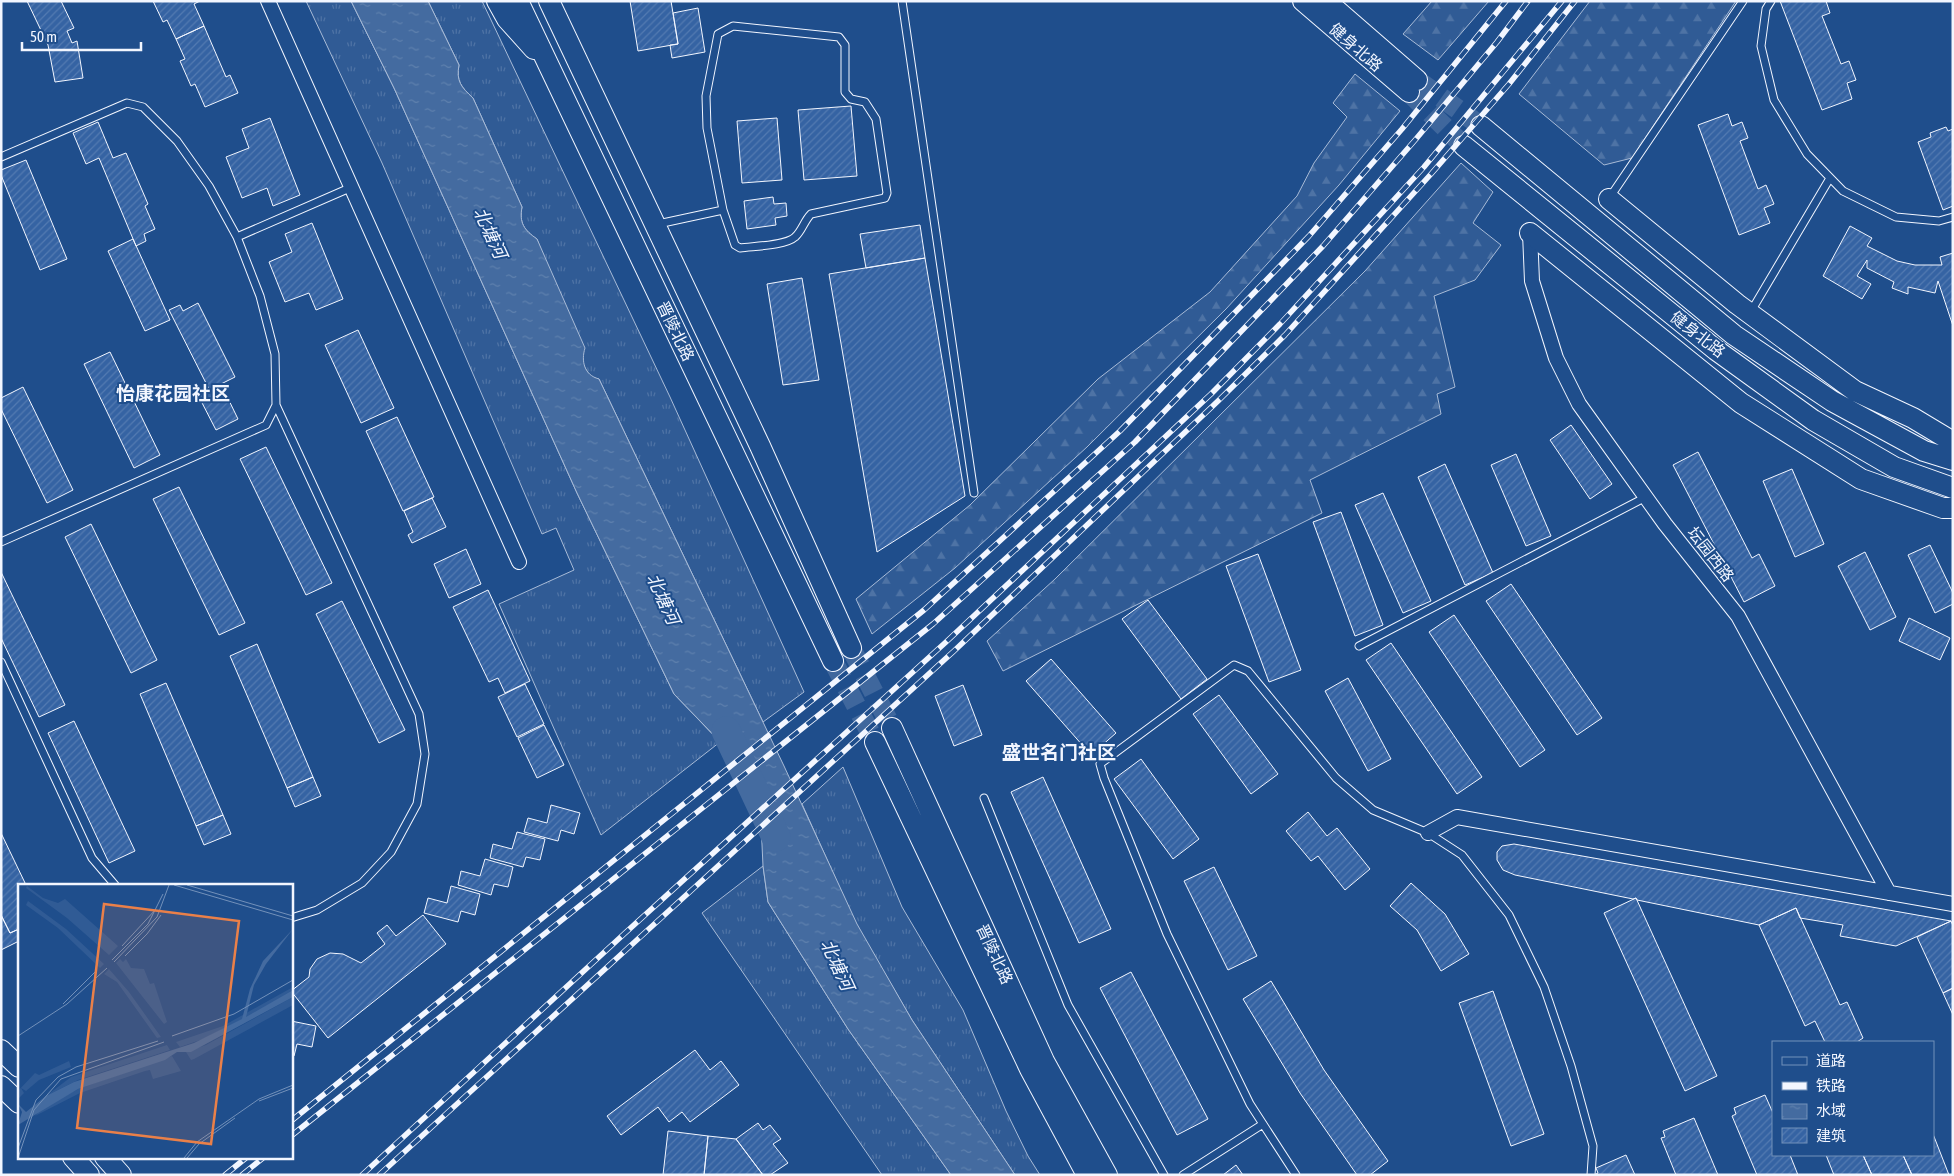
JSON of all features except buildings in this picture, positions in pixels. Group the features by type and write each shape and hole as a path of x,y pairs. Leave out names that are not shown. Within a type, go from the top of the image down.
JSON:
{"main road":[{"path":"497,1 507,19 548,64"},
{"name":"晋陵北路","path":"518,1 833,660"},
{"name":"晋陵北路","path":"550,1 760,446 851,648"},
{"name":"健身北路","path":"1304,1 1413,86 1326,1"},
{"name":"健身北路","path":"1481,126 1734,334 1832,401 1924,451 1953,460"},
{"name":"健身北路","path":"1464,146 1716,350 1813,420 1894,467 1953,488"},
{"path":"1609,199 1750,314 1855,390 1913,418 1953,442"},
{"path":"1530,233 1741,403 1861,479 1943,508 1953,508"},
{"name":"晋陵北路","path":"892,728 1044,1061 1107,1175"},
{"name":"晋陵北路","path":"876,742 1030,1069 1087,1175"},
{"path":"1,1050 18,1066"},
{"path":"1,1086 18,1102"},
{"path":"74,1158 89,1175"},
{"path":"106,1158 120,1175"}],"street":[{"path":"268,1 519,562"},
{"name":"坛园西路","path":"1530,233 1532,282 1556,358 1579,404 1646,497 1738,616 1889,893"},
{"path":"1428,833 1457,817 1953,904"}],"lane":[{"path":"902,1 974,493"},
{"path":"1609,199 1744,1"},
{"path":"1771,1 1766,9 1760,46 1774,100 1807,154 1843,191 1896,217 1939,221 1953,217"},
{"path":"733,26 838,37 845,44 845,92 851,99 865,102 876,119 887,193 885,198 811,214 806,218 797,236 789,242 740,248 735,245 723,210 707,128 706,104 718,34 733,26"},
{"path":"1,157 127,103 143,107 177,141 209,186 237,237 260,296 275,354 276,406 419,714 425,754 417,804 391,852 362,883 317,910 292,918"},
{"path":"1750,314 1830,178"},
{"path":"237,237 352,188"},
{"path":"655,225 723,210"},
{"path":"1,542 266,425 276,406"},
{"path":"1359,646 1646,497"},
{"path":"1,662 92,858 114,884"},
{"path":"1296,1175 1250,1104 1167,934 1100,764 1234,665 1248,671 1336,778 1373,810 1428,833 1462,855 1508,915 1544,987 1571,1066 1593,1146 1591,1175"},
{"path":"984,798 1068,1005 1164,1175"},
{"path":"1183,1175 1263,1124"}],"green space":[{"path":"306,1 351,1 394,88 577,493 674,694 720,742 601,835 499,604 574,570 556,528 542,534 382,163"},
{"path":"428,1 482,1 670,397 804,692 763,722 599,379 591,377 585,368 537,239 522,222 522,207 473,98 460,83 458,75 459,65"},
{"path":"1432,1 1489,1 1438,60 1403,34"},
{"path":"1590,1 1736,1 1632,158 1604,165 1519,94"},
{"path":"1355,74 1400,111 1339,185 1226,309 1087,447 955,568 872,634 856,599 970,505 1098,379 1210,292 1297,196 1314,163 1347,117 1333,103"},
{"path":"1461,163 1493,192 1473,223 1501,245 1475,280 1434,296 1455,387 1437,394 1441,414 1310,480 1322,513 1003,671 987,641 1055,579 1365,271"},
{"path":"843,767 902,907 963,1010 1006,1111 1028,1156 1040,1175 1015,1175 912,1020 856,924 802,804"},
{"path":"763,866 768,902 848,1029 951,1175 882,1175 702,913"}],"water":[{"path":"351,1 428,1 459,65 458,75 460,83 473,98 522,207 522,222 537,239 585,348 583,358 585,367 590,374 599,379 784,766 857,924 912,1020 1015,1175 951,1175 848,1029 768,902 763,866 759,782 674,694 577,493 394,88"}],"waterway":[{"name":"北塘河","path":"726,731 776,837"}],"tunnel":[{"path":"1417,80 1481,126"},
{"path":"1409,92 1464,146"},
{"path":"851,648 892,728"},
{"path":"833,661 875,742"}],"railway":[{"path":"292,1120 924,610 1120,431 1309,236 1402,129 1506,1"},
{"path":"292,1135 933,624 1135,442 1323,246 1416,139 1497,42 1528,1"},
{"path":"362,1175 946,642 1211,394 1280,324 1424,167 1562,1"},
{"path":"379,1175 954,651 1218,401 1285,335 1431,174 1509,84 1575,1"},
{"path":"225,1175 246,1158"},
{"path":"242,1175 263,1158"}],"district":[{"name":"怡康花园社区","path":"173,393"},
{"name":"盛世名门社区","path":"1059,752"}]}
